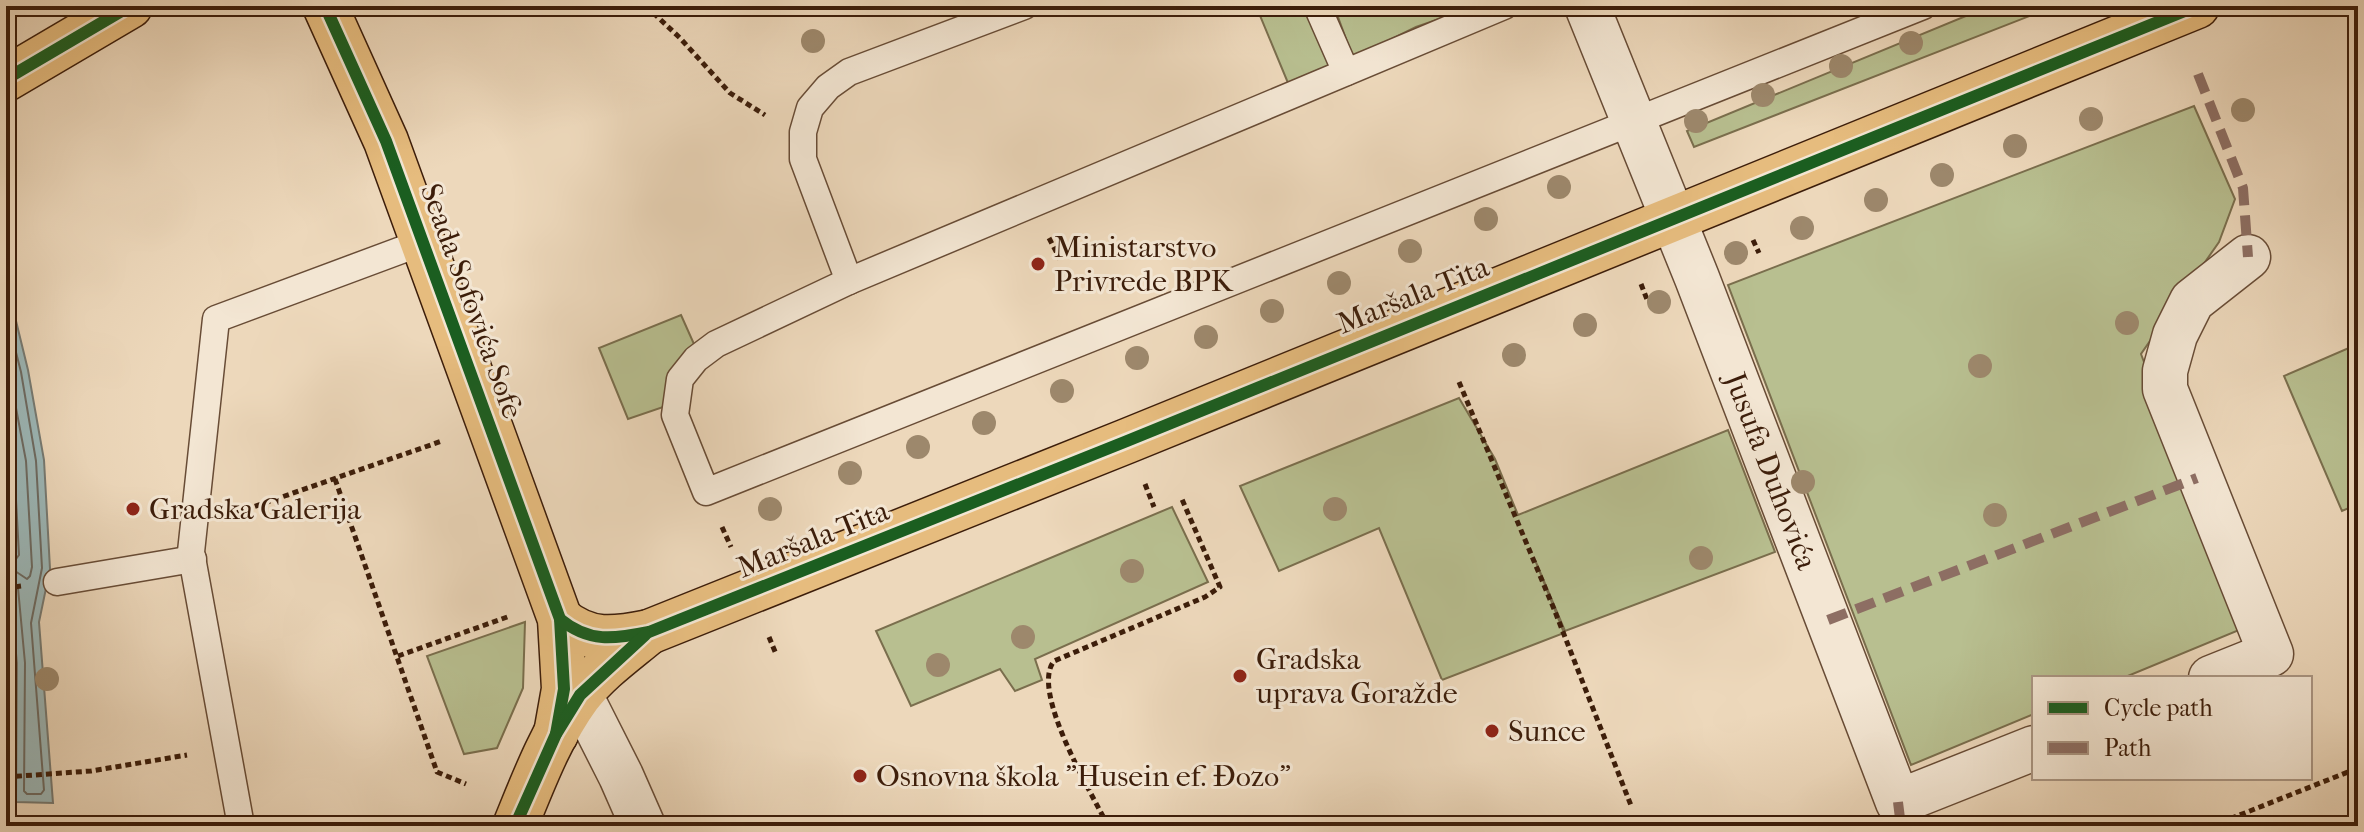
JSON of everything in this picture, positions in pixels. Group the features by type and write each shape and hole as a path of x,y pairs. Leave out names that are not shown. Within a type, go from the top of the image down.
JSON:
{"main road":[{"path":"6,79 130,6"},
{"name":"Seada Sofovića Sofe","path":"325,6 386,141 557,610 564,689 556,734"},
{"name":"Maršala Tita","path":"649,632 2197,6"},
{"path":"557,610 575,631 596,637 618,638 649,632"},
{"path":"515,826 556,734 580,695 607,667 649,632"}],"street":[{"name":"Jusufa Duhovića","path":"1587,6 1697,278 1898,802 2032,749"},
{"path":"2216,676 2271,654 2184,441 2165,389 2165,371 2175,335 2192,301 2248,257"},
{"path":"580,695 643,826"}],"lane":[{"path":"849,281 803,159 803,132 810,108 828,87 849,72 1024,6"},
{"path":"1317,6 1346,72"},
{"path":"1504,6 849,281 716,344 686,369 677,392 675,415 706,492 1923,6"},
{"name":"Seada Sofovića Sofe","path":"241,826 191,552 216,319 423,242"},
{"path":"57,582 193,559"}],"path":[{"path":"646,6 730,93 760,113 803,132"},
{"path":"1459,382 1554,609 1632,808"},
{"path":"194,528 489,424"},
{"path":"335,479 437,772 466,784"},
{"path":"1108,826 1055,719 1047,689 1047,669 1054,661 1205,597 1220,587 1181,497"},
{"path":"398,656 557,610"},
{"path":"9,777 62,775 175,757"},
{"path":"2212,826 2358,768"}],"green space":[{"path":"1256,6 1308,6 1334,65 1288,83"},
{"path":"1334,6 1477,6 1416,27 1353,58"},
{"path":"1990,6 2055,6 1694,147 1687,131"},
{"path":"2194,106 2235,199 2219,242 2141,354 2244,628 2128,676 2032,676 2032,715 1911,765 1728,285"},
{"path":"681,315 698,353 675,403 628,419 599,348"},
{"path":"2358,344 2358,504 2342,511 2284,376"},
{"path":"1459,398 1495,459 1518,515 1728,430 1775,552 1565,631 1535,560 1564,633 1442,680 1379,528 1279,571 1240,486"},
{"path":"1172,507 1208,582 1035,659 1042,680 1015,691 1000,669 911,706 876,631"},
{"path":"525,622 523,688 497,748 464,754 427,656"}],"water":[{"path":"6,280 28,370 44,460 50,569 39,622 53,803 16,802 17,663 6,555"}],"marked path":[{"path":"2198,74 2243,188 2248,257"},
{"path":"1828,620 2197,478"},
{"path":"1898,802 1901,826"}],"cycle path":[{"path":"6,79 130,6"},
{"path":"325,6 386,141 560,619 564,689 556,734"},
{"path":"560,619 592,636 649,632 2197,6"},
{"path":"515,826 556,734 580,695 645,635"}],"place":[{"name":"Ministarstvo Privrede BPK","path":"1038,264"},
{"name":"Gradska Galerija","path":"133,509"},
{"name":"Gradska uprava Goražde","path":"1240,676"},
{"name":"Sunce","path":"1492,731"},
{"name":"Osnovna škola \"Husein ef. Đozo\"","path":"860,776"}]}
